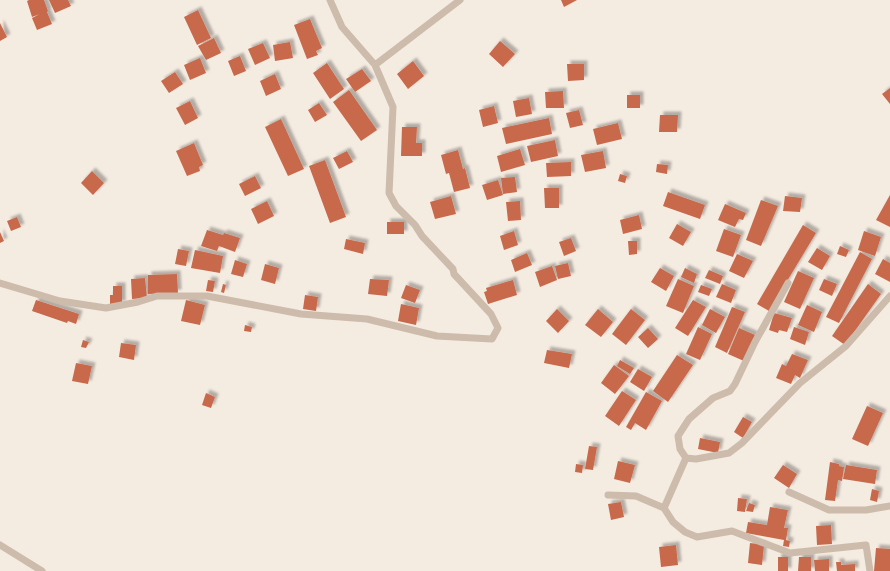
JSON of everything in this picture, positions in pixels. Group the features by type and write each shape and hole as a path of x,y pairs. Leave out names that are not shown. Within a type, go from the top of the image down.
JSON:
{"street":[{"path":"0,283 60,301 106,308 138,302 157,296 207,296 301,314 367,320 437,336 492,339 498,328 491,314 454,274 453,269 396,206 389,193 393,107 375,65 342,27 330,0"},
{"path":"375,65 460,0"},
{"path":"686,458 680,449 678,436 689,419 713,398 730,391 733,388 755,342 788,283"},
{"path":"686,458 696,459 729,453 738,446 800,383 846,346 890,296"},
{"path":"664,508 686,458"},
{"path":"789,492 829,510 866,510 890,506"},
{"path":"608,495 636,496 664,508 673,522 685,532 697,537 732,531 790,553 866,545 870,571"},
{"path":"0,545 42,571"}],"building":[{"path":"44,0 52,24 37,30 32,18 40,14 32,17 27,1"},
{"path":"49,0 68,0 71,6 55,13"},
{"path":"561,0 577,0 564,7"},
{"path":"198,10 211,38 197,45 184,17"},
{"path":"310,19 322,48 316,51 318,55 307,59 294,25"},
{"path":"0,23 7,37 0,41"},
{"path":"214,38 221,53 206,60 198,46"},
{"path":"500,41 515,54 503,67 489,54"},
{"path":"290,42 293,58 275,61 273,45"},
{"path":"263,43 270,58 255,65 248,49"},
{"path":"240,56 246,71 234,76 228,61"},
{"path":"200,58 206,73 190,80 184,65"},
{"path":"413,61 424,76 408,89 397,74"},
{"path":"327,63 344,89 330,99 313,73"},
{"path":"567,64 584,64 584,80 568,81"},
{"path":"362,69 371,81 355,92 346,79"},
{"path":"175,72 183,84 169,93 161,81"},
{"path":"275,74 281,89 266,96 260,81"},
{"path":"890,88 890,104 882,94"},
{"path":"349,90 377,130 361,141 333,102"},
{"path":"563,91 564,108 546,108 545,92"},
{"path":"627,95 640,95 640,108 627,108"},
{"path":"529,98 532,114 516,117 513,101"},
{"path":"190,101 198,118 185,125 176,108"},
{"path":"319,103 327,115 315,122 308,110"},
{"path":"494,106 498,123 483,127 479,110"},
{"path":"579,110 583,125 570,128 566,113"},
{"path":"660,115 678,115 677,132 659,132"},
{"path":"549,118 552,134 506,144 502,128"},
{"path":"281,119 304,169 288,176 265,127"},
{"path":"618,123 622,139 597,145 593,129"},
{"path":"402,127 417,127 416,143 422,143 422,156 401,156"},
{"path":"555,140 558,156 531,162 527,146"},
{"path":"194,143 203,165 199,167 200,171 187,176 176,151"},
{"path":"520,149 525,165 501,172 497,156"},
{"path":"458,150 463,169 465,168 470,188 454,192 449,173 446,174 441,155"},
{"path":"347,151 353,162 339,169 333,158"},
{"path":"603,151 606,168 585,172 581,155"},
{"path":"325,160 346,217 330,223 309,166"},
{"path":"571,162 571,176 547,177 546,163"},
{"path":"657,164 668,165 667,174 656,172"},
{"path":"92,171 104,183 93,195 81,183"},
{"path":"620,174 627,176 625,183 618,181"},
{"path":"255,176 261,188 245,196 239,184"},
{"path":"515,177 517,192 503,194 501,178"},
{"path":"498,180 503,195 487,200 482,185"},
{"path":"544,188 559,188 559,208 545,208"},
{"path":"668,192 705,205 700,219 663,206"},
{"path":"890,195 890,227 876,220"},
{"path":"451,196 456,214 435,219 430,202"},
{"path":"785,196 802,198 800,212 783,211"},
{"path":"761,200 778,206 761,246 746,240"},
{"path":"267,201 274,216 258,224 251,209"},
{"path":"520,201 521,220 508,221 506,202"},
{"path":"725,204 746,213 743,220 739,219 735,227 718,220"},
{"path":"639,215 642,229 623,234 620,220"},
{"path":"17,217 21,227 11,231 7,221"},
{"path":"387,222 404,222 404,234 387,234"},
{"path":"677,224 691,232 683,246 669,238"},
{"path":"803,225 816,233 769,311 757,304"},
{"path":"724,229 741,235 733,257 716,251"},
{"path":"207,230 240,238 235,252 219,246 217,251 201,246"},
{"path":"514,231 518,245 504,250 500,236"},
{"path":"864,231 881,237 875,256 858,250"},
{"path":"0,232 4,241 0,243"},
{"path":"571,238 576,251 564,256 559,242"},
{"path":"346,239 365,243 363,254 344,249"},
{"path":"628,241 637,241 637,254 629,255"},
{"path":"840,246 849,250 846,257 837,254"},
{"path":"817,248 830,256 822,270 808,262"},
{"path":"178,249 189,251 186,266 175,264"},
{"path":"195,250 223,256 220,273 191,268"},
{"path":"860,252 872,259 839,323 826,317"},
{"path":"527,253 532,265 515,272 511,260"},
{"path":"737,254 753,261 744,278 729,271"},
{"path":"883,259 890,263 890,282 875,274"},
{"path":"235,260 247,264 243,277 231,274"},
{"path":"568,263 571,276 558,279 555,266"},
{"path":"265,264 279,268 275,284 261,280"},
{"path":"552,266 557,280 540,287 535,272"},
{"path":"660,268 674,276 666,291 651,282"},
{"path":"685,268 697,274 694,283 681,277"},
{"path":"709,270 723,276 720,284 705,278"},
{"path":"798,271 814,278 800,309 784,302"},
{"path":"177,274 178,293 148,294 148,275"},
{"path":"145,278 147,298 132,299 131,279"},
{"path":"370,279 389,280 387,296 368,294"},
{"path":"678,279 694,286 683,313 666,306"},
{"path":"824,279 837,284 832,296 819,290"},
{"path":"208,280 215,281 213,292 206,291"},
{"path":"513,280 517,295 488,304 484,292 487,291 486,288"},
{"path":"223,284 226,285 224,293 221,292"},
{"path":"722,284 736,290 731,303 716,297"},
{"path":"868,284 881,294 845,345 832,336"},
{"path":"406,285 420,290 415,303 401,298"},
{"path":"701,285 712,289 709,296 698,292"},
{"path":"113,286 122,286 122,304 110,304 110,295 113,295"},
{"path":"305,295 318,297 316,311 303,309"},
{"path":"36,300 79,314 76,324 68,321 67,323 32,311"},
{"path":"186,300 205,305 200,325 181,321"},
{"path":"693,300 706,307 688,336 675,328"},
{"path":"401,304 419,308 416,325 398,321"},
{"path":"807,305 822,312 814,332 798,325"},
{"path":"732,307 745,312 727,353 715,347"},
{"path":"557,309 569,321 558,333 546,321"},
{"path":"598,309 613,322 601,337 585,325"},
{"path":"631,309 645,320 626,345 612,334"},
{"path":"710,309 725,317 716,333 702,325"},
{"path":"774,313 792,318 787,332 779,330 778,333 769,330"},
{"path":"245,325 252,327 251,332 244,331"},
{"path":"698,327 712,334 700,360 686,354"},
{"path":"794,327 809,332 805,345 790,339"},
{"path":"648,328 658,339 648,348 638,337"},
{"path":"739,328 755,335 744,361 728,354"},
{"path":"83,340 89,342 86,348 81,347"},
{"path":"121,343 136,345 134,360 119,357"},
{"path":"547,350 572,354 569,368 544,363"},
{"path":"792,354 808,360 800,378 795,375 791,384 776,378 782,364 786,366"},
{"path":"677,355 693,365 668,402 653,391"},
{"path":"620,360 634,368 630,374 617,366"},
{"path":"76,363 92,366 88,384 72,381"},
{"path":"614,365 629,376 615,394 601,383"},
{"path":"638,369 652,377 644,391 630,382"},
{"path":"622,391 636,400 619,426 605,416"},
{"path":"646,392 662,401 646,430 635,423 631,430 626,427"},
{"path":"206,393 215,397 211,408 202,405"},
{"path":"867,406 883,413 868,446 852,439"},
{"path":"743,417 752,422 743,438 734,432"},
{"path":"700,438 720,442 718,453 698,449"},
{"path":"589,446 597,447 593,470 585,469"},
{"path":"618,461 635,465 630,483 614,479"},
{"path":"830,462 844,467 842,481 838,480 835,501 825,500"},
{"path":"576,464 583,465 582,473 575,472"},
{"path":"783,465 797,474 789,488 774,478"},
{"path":"846,465 877,470 875,484 843,479"},
{"path":"872,489 879,491 877,502 870,500"},
{"path":"738,498 747,499 745,512 737,511"},
{"path":"621,502 624,517 611,520 608,504"},
{"path":"749,503 755,505 753,512 746,511"},
{"path":"770,507 788,510 784,528 788,528 786,540 790,541 789,547 783,546 784,540 746,533 748,522 767,525"},
{"path":"831,525 832,544 817,545 816,526"},
{"path":"750,543 764,545 762,565 748,563"},
{"path":"676,545 678,565 661,567 659,547"},
{"path":"876,548 890,549 890,571 874,571"},
{"path":"778,557 788,557 788,571 778,571"},
{"path":"799,557 811,557 811,571 798,571"},
{"path":"829,559 829,571 815,571 814,560"},
{"path":"836,562 841,562 841,565 855,564 855,571 837,571"}]}
